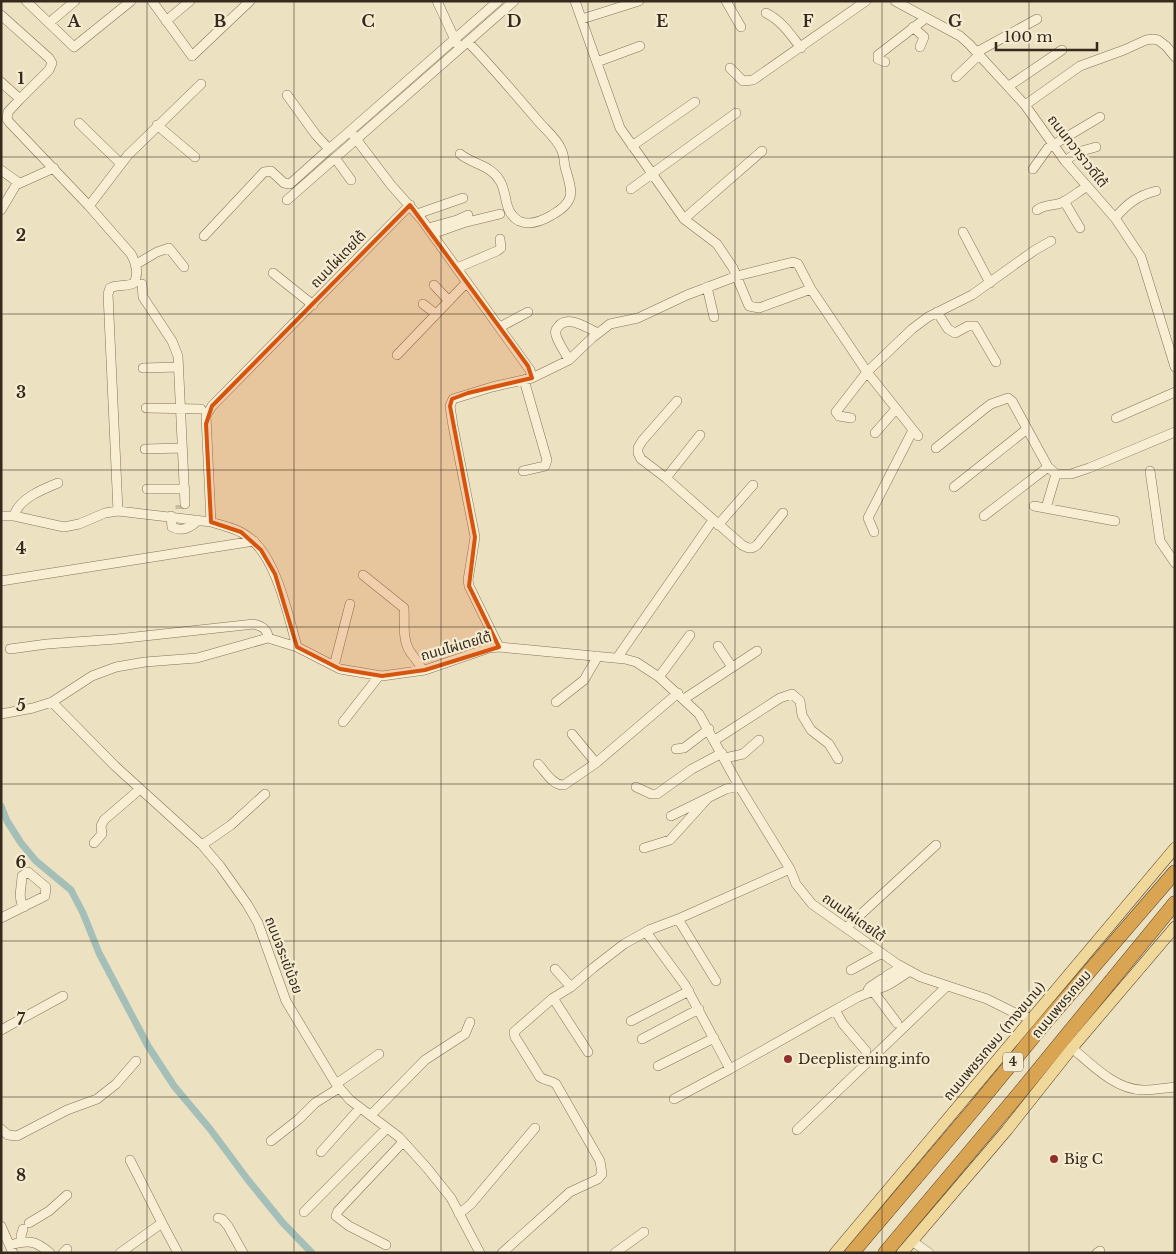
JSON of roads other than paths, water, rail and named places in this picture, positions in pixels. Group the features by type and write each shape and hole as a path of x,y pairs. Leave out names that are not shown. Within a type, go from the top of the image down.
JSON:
{"highway":[{"name":"ถนนเพชรเกษม","path":"852,1253 968,1117 1043,1025 1175,872"},
{"name":"ถนนเพชรเกษม","path":"885,1253 1175,903"}],"main road":[{"name":"ถนนเพชรเกษม (ทางขนาน)","path":"835,1253 1175,848"},
{"path":"902,1253 1007,1130 1072,1048 1175,927"}],"street":[{"path":"26,1 74,47 131,1"},
{"path":"49,23 75,1"},
{"path":"152,1 192,56 250,1"},
{"path":"166,21 190,1"},
{"path":"437,1 454,40 460,49"},
{"path":"204,236 264,172 271,170 284,183 290,184 498,1"},
{"path":"287,200 514,1"},
{"path":"575,1 616,119 632,146 684,219 717,244 730,262 746,302 752,308 759,308 811,289"},
{"path":"582,19 638,1"},
{"path":"726,1 741,27"},
{"path":"730,68 743,81 753,80 866,1"},
{"name":"ถนนทวาราวดีใต้","path":"895,1 960,36 1025,105 1065,161 1115,218 1141,258 1172,347 1175,366"},
{"path":"766,14 774,17 783,25 801,48"},
{"path":"1,15 49,58 52,64 49,70 8,112 7,119 89,206 131,254 135,265 136,278 134,283 131,285 113,286 108,294 118,511"},
{"path":"885,62 878,59 878,55 926,18"},
{"path":"956,77 978,54 1037,19"},
{"path":"913,27 924,37 920,47"},
{"path":"1025,105 1080,66 1146,40 1154,38 1158,40 1175,57"},
{"path":"460,154 468,161 490,168 494,172 502,185 509,211 519,220 532,223 541,221 565,206 569,200 572,186 560,147 468,42"},
{"path":"597,62 640,46"},
{"path":"1008,86 1062,50"},
{"path":"1,82 20,99"},
{"path":"89,206 121,164 157,125 201,84"},
{"path":"287,95 316,135 329,149"},
{"path":"632,146 695,102"},
{"path":"631,189 736,112"},
{"path":"1033,169 1045,150 1100,117"},
{"path":"79,123 121,164"},
{"path":"157,125 195,157"},
{"path":"350,131 391,185 410,205 430,231 528,366 528,379 547,460 545,466 523,471"},
{"path":"1065,161 1078,152 1096,147"},
{"path":"684,219 762,151"},
{"path":"335,158 351,180"},
{"path":"1,210 19,183 54,168"},
{"path":"1,170 19,183"},
{"path":"1038,210 1046,205 1064,202 1086,187"},
{"path":"1115,218 1141,195 1156,191"},
{"path":"417,214 463,198"},
{"path":"1064,202 1080,228"},
{"name":"ถนนไผ่เตยใต้","path":"211,522 206,416 212,406 410,205"},
{"path":"430,231 468,214"},
{"path":"430,231 500,214"},
{"path":"963,232 990,283"},
{"path":"457,268 497,251 500,248 500,238"},
{"path":"850,418 839,416 836,412 866,372 912,329 938,312 972,295 1035,250 1051,241"},
{"path":"135,265 157,252 169,248 184,267"},
{"path":"499,647 469,586 468,580 475,537 452,426 450,406 453,399 468,393 528,379 569,360 610,324 638,318 666,304 737,276 793,262 798,264 811,289 866,372 916,433 868,518 874,532"},
{"path":"273,273 313,304"},
{"path":"397,355 467,282"},
{"path":"142,284 143,297 176,348 182,448 182,476 180,480 183,511"},
{"path":"434,285 449,301"},
{"path":"707,287 714,316"},
{"path":"423,304 436,314"},
{"path":"500,327 528,312"},
{"path":"938,312 948,329 955,333 968,326 975,326 996,362"},
{"path":"569,360 556,334 558,327 565,322 575,322 598,333"},
{"path":"143,368 178,367"},
{"path":"1116,418 1175,392"},
{"path":"936,448 991,404 1008,398 1012,401 1048,467 1056,474 1071,474 1089,468 1175,432"},
{"path":"677,401 642,441 638,448 641,459 666,478 742,545 748,548 753,548 783,513"},
{"path":"146,408 201,409"},
{"path":"875,433 896,408"},
{"path":"954,487 1027,429"},
{"path":"666,478 700,435"},
{"path":"145,448 182,448"},
{"path":"984,516 1048,467"},
{"path":"1150,471 1160,540 1175,563"},
{"path":"1046,508 1056,474"},
{"path":"14,516 15,510 24,502 43,490 58,484"},
{"path":"617,658 716,522 753,485"},
{"path":"147,490 182,489"},
{"path":"1034,506 1115,521"},
{"path":"1,516 14,516 64,527 79,524 105,513 118,511 171,516 183,511"},
{"path":"183,511 198,520 211,522 241,532 254,541 275,574 297,647"},
{"path":"171,516 172,527 180,530 193,526 198,520"},
{"path":"1,582 254,541"},
{"path":"363,575 404,608 403,623 406,642 422,670"},
{"path":"334,666 350,604"},
{"path":"1,714 52,702 92,676 116,667 145,662 197,658 268,638 268,633 266,629 254,624 10,649"},
{"path":"660,677 690,635"},
{"name":"ถนนไผ่เตยใต้","path":"268,638 297,647 340,669 379,676 422,670 489,648 499,647 617,658 636,662 660,677 699,714 724,755 739,786 790,869 796,884 812,904 906,969 946,986 987,998 1015,1013 1032,1018"},
{"path":"718,646 732,667"},
{"path":"538,764 560,786 571,781 681,696 757,651"},
{"path":"556,702 584,680 598,656"},
{"path":"343,722 379,676"},
{"path":"715,740 780,698 792,694 800,701 802,715 812,730 829,744 838,759"},
{"name":"ถนนจระเข้น้อย","path":"52,702 93,745 202,845 220,866 258,923 286,1001 338,1086 360,1108 403,1142 443,1186 480,1253"},
{"path":"676,750 684,748 709,729"},
{"path":"572,734 596,763"},
{"path":"636,787 651,794 657,794 670,787 692,769 724,755 743,754 759,740"},
{"path":"671,816 732,786 739,786"},
{"path":"94,843 102,834 101,826 104,820 140,789"},
{"path":"202,845 231,825 265,794"},
{"path":"644,848 670,840 708,798"},
{"path":"846,928 936,845"},
{"path":"502,1253 570,1192 598,1179 602,1174 600,1161 556,1084 551,1080 540,1077 513,1034 514,1032 553,998 572,987 607,957 646,932 790,869"},
{"path":"1,918 24,907"},
{"path":"678,919 716,981"},
{"path":"646,932 688,991 730,1069"},
{"path":"851,970 882,953"},
{"path":"555,969 572,987"},
{"path":"674,1100 906,969"},
{"path":"797,1130 946,986"},
{"path":"870,990 897,1023"},
{"path":"631,1021 688,991"},
{"path":"1,1030 63,996"},
{"path":"553,998 588,1052"},
{"path":"642,1039 699,1009"},
{"path":"835,1010 866,1051"},
{"path":"371,1115 425,1060 465,1034 470,1022"},
{"path":"658,1066 714,1038"},
{"path":"1072,1048 1106,1076 1124,1085 1142,1090 1175,1087"},
{"path":"271,1141 299,1119 315,1103 378,1054"},
{"path":"1,1129 8,1135 17,1136 68,1110 98,1099 116,1084 136,1061"},
{"path":"321,1152 360,1108"},
{"path":"304,1212 387,1128"},
{"path":"459,1214 470,1204 535,1128"},
{"path":"386,1245 349,1226 336,1216 403,1142"},
{"path":"130,1160 178,1253"},
{"path":"21,1242 21,1236 26,1226 49,1211 67,1195"},
{"path":"218,1218 224,1220 243,1253"},
{"path":"120,1253 162,1223"},
{"path":"1,1226 11,1249 21,1242 31,1242 39,1244 50,1253"},
{"path":"615,1253 644,1232"},
{"path":"912,1241 929,1253"}],"waterway":[{"path":"1,806 7,821 21,843 36,861 71,890 83,913 99,953 148,1046 174,1086 283,1223 312,1253"}],"place":[{"name":"Deeplistening.info","path":"788,1059"},
{"name":"Big C","path":"1054,1159"}]}
